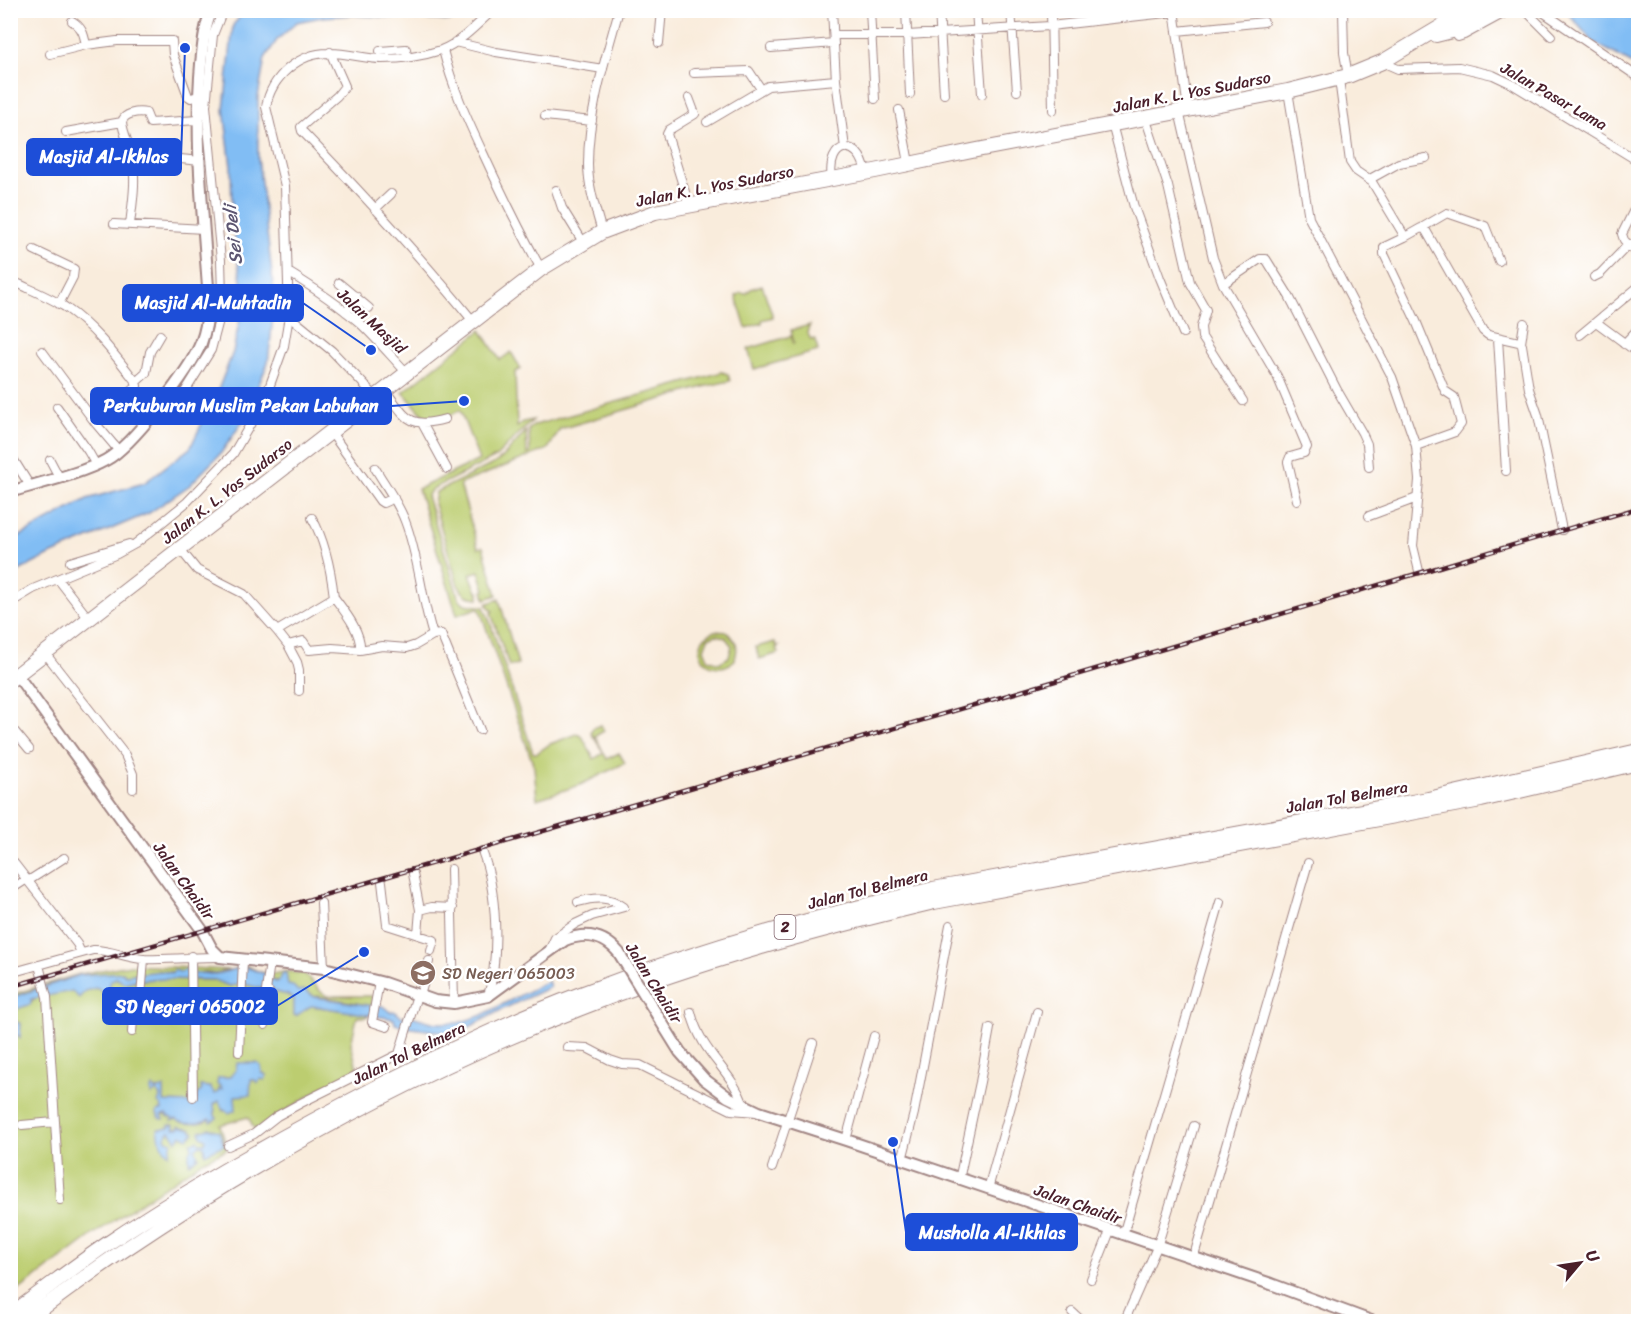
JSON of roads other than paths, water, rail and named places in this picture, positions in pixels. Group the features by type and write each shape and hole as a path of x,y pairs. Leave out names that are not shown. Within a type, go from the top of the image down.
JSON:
{"highway":[{"path":"1425,37 1469,10"},
{"path":"1425,37 1460,29 1494,10"},
{"name":"Jalan K. L. Yos Sudarso","path":"14,678 541,269 602,232 645,215 689,205 1288,91 1346,77 1382,62 1425,37"},
{"name":"Jalan Tol Belmera","path":"10,1315 111,1242 200,1185 300,1126 431,1059 498,1028 577,995 652,969 724,945 863,905 933,889 1428,799 1638,751"},
{"name":"Jalan Tol Belmera","path":"24,1322 135,1242 308,1137 438,1070 512,1036 601,1000 766,946 934,902 1480,800 1638,763"}],"street":[{"path":"10,492 96,465 119,452 144,424 200,344 207,323 209,302 198,96 205,33 212,10"},
{"path":"171,414 212,350 219,320 222,296 221,260 206,106 213,35 223,10"},
{"path":"10,603 33,589 117,554 142,539 187,502 226,462 238,447 265,399 284,346 289,316 285,186 266,107 268,94 276,80 302,59 330,52 381,59 443,50 493,10"},
{"path":"602,232 588,174 592,121 619,10"},
{"path":"659,43 662,10"},
{"path":"755,10 773,10"},
{"path":"832,10 836,80 845,148"},
{"path":"870,10 875,99"},
{"path":"906,10 910,94"},
{"path":"939,10 944,94"},
{"path":"976,10 982,94"},
{"path":"1011,10 1017,90"},
{"path":"1051,10 1053,110"},
{"path":"1096,10 1097,21"},
{"path":"1343,10 1351,165 1356,171 1370,179 1405,237"},
{"path":"1453,30 1458,37 1464,35 1510,10"},
{"path":"1525,10 1551,36"},
{"path":"1540,10 1638,77"},
{"path":"771,48 870,34 908,35 1050,26 1175,11 1184,110 1213,258 1223,284 1278,376 1307,447 1304,453 1290,457 1288,462 1297,500"},
{"path":"72,21 78,24 83,31 86,45"},
{"path":"1177,31 1264,22"},
{"path":"50,54 117,40 172,41 173,55 188,96 191,98 198,96"},
{"path":"455,42 496,52 603,69"},
{"path":"380,51 406,49 407,57"},
{"path":"443,50 451,82 464,112 514,220 541,269"},
{"path":"330,52 345,86 337,96 300,128 473,321"},
{"name":"Jalan Pasar Lama","path":"1382,62 1398,69 1459,66 1493,75 1512,84 1638,161"},
{"path":"694,73 749,71 760,89"},
{"path":"707,122 768,86 836,80"},
{"path":"1288,91 1309,218 1392,377 1416,446 1419,480 1413,546 1419,572"},
{"path":"689,98 695,114 669,130 667,134 689,205"},
{"path":"899,110 909,163"},
{"path":"130,224 135,192 132,155 122,122 123,117 143,112 146,113 150,123 198,120"},
{"path":"545,116 592,121"},
{"path":"1145,117 1168,186 1190,282 1206,310 1201,327 1202,337 1243,401"},
{"path":"66,132 122,122"},
{"path":"1112,124 1134,207 1183,333"},
{"path":"832,179 831,160 839,150 845,148 860,154 866,173"},
{"path":"171,158 200,161"},
{"path":"1370,179 1399,164 1426,158"},
{"path":"556,190 562,208 584,242"},
{"path":"375,209 391,194"},
{"path":"1638,202 1622,234 1624,240 1638,254"},
{"path":"1416,446 1455,432 1461,424 1454,397 1445,392 1416,321 1384,254 1384,247 1447,213 1481,224 1487,230 1499,261"},
{"path":"114,224 204,229"},
{"path":"1423,227 1463,294 1480,328 1488,335 1521,343"},
{"path":"1594,277 1600,274 1629,244"},
{"path":"34,250 74,269 73,277 59,304"},
{"path":"1223,284 1260,259 1266,260 1289,296 1337,390 1362,433 1367,444 1369,467"},
{"name":"Jalan Masjid","path":"288,272 346,312 406,372"},
{"path":"339,283 369,308"},
{"path":"19,284 59,304 89,327 136,382"},
{"path":"1580,335 1638,287"},
{"path":"346,312 356,296"},
{"path":"289,316 415,423 445,419"},
{"path":"1596,321 1638,353"},
{"path":"1524,323 1521,343 1529,389 1538,415 1562,530"},
{"path":"1624,344 1638,329"},
{"path":"144,424 127,403 125,395 137,386 136,382 146,373 150,352 160,335"},
{"path":"1498,338 1506,471"},
{"path":"42,351 119,452"},
{"path":"57,407 96,465"},
{"path":"422,423 447,469"},
{"path":"330,431 380,501 383,503 394,498"},
{"path":"10,453 30,486"},
{"path":"50,460 58,477"},
{"path":"375,468 394,498 408,533 420,577 424,607 433,635"},
{"path":"1369,516 1417,498"},
{"path":"312,518 317,527 327,562 334,597 358,636 361,644 360,650"},
{"path":"70,562 142,539"},
{"path":"180,549 197,570 244,594 277,631 288,645 299,670 299,691"},
{"path":"58,579 89,619"},
{"path":"277,631 334,597"},
{"path":"288,645 303,641 311,651 332,648 360,650 382,646 407,648 439,633 442,635 480,730"},
{"path":"45,653 125,755 133,774 133,789"},
{"name":"Jalan Chaidir","path":"14,678 220,957 243,962 270,962 324,968 380,982 435,1001 454,1003 488,996 565,940 582,935 603,939 612,944 619,953 680,1052 704,1079 728,1097 759,1113 846,1140 1374,1322"},
{"path":"10,726 29,750"},
{"path":"482,851 492,885 493,907 494,967 488,996"},
{"path":"10,858 77,944 81,953"},
{"path":"10,890 64,858"},
{"path":"1193,1258 1308,863"},
{"path":"451,869 454,1003"},
{"path":"413,874 420,910 418,934"},
{"path":"382,882 387,925 434,940 431,951"},
{"path":"548,952 555,939 575,924 592,916 624,907 612,900 594,897 578,902"},
{"path":"321,903 324,968"},
{"path":"1123,1235 1220,903"},
{"path":"420,910 432,907 453,908"},
{"path":"902,1160 914,1113 950,926"},
{"path":"10,973 81,953 102,950 144,959 191,960 220,957"},
{"path":"132,1032 133,1020 140,1010 144,959"},
{"path":"191,960 193,1096"},
{"path":"238,1052 243,962"},
{"path":"266,1025 268,992 266,991 270,962"},
{"path":"39,965 47,997 60,1200"},
{"path":"228,1146 254,1134 278,1116 301,1103 399,1054 411,1011 428,965"},
{"path":"380,982 372,1022 387,1027"},
{"path":"691,1012 697,1032 707,1051 738,1089 744,1105"},
{"path":"988,1189 1037,1012"},
{"path":"959,1180 990,1028"},
{"path":"846,1140 874,1036"},
{"path":"772,1168 813,1044"},
{"path":"567,1047 587,1048 622,1064 640,1065 731,1110 759,1113"},
{"path":"22,1125 54,1122"},
{"path":"1124,1322 1157,1247 1194,1126"},
{"path":"1091,1279 1110,1231"},
{"path":"1072,1312 1083,1322"}],"water":[{"path":"245,11 468,11 450,21 351,15 322,17 297,22 277,40 265,58 258,97 258,158 275,299 268,363 243,421 221,453 190,485 149,513 52,554 11,575 11,541 87,499 144,483 190,448 218,390 233,352 244,299 232,214 231,167 224,109 233,25"},
{"path":"1566,11 1638,11 1638,67 1593,42"},
{"path":"246,967 265,974 276,982 283,973 286,973 288,985 298,991 304,990 315,997 373,1006 380,1005 402,1017 408,1015 435,1023 458,1023 480,1016 548,981 550,987 462,1031 450,1033 404,1027 395,1024 394,1019 311,1006 296,1016 294,1015 294,999 288,995 244,984 229,986 215,980 157,979 124,983 116,978 110,982 108,994 96,988 85,991 79,998 72,991 31,999 31,1004 14,1010 16,1012 14,1021 21,1024 20,1038 11,1028 10,998 80,975 123,972 125,975 161,971 172,973 174,970 181,972 188,969 195,974 212,974"},
{"path":"237,1063 257,1063 261,1066 262,1073 267,1075 265,1080 261,1079 257,1083 251,1079 250,1095 235,1096 236,1110 229,1113 224,1109 223,1111 219,1101 214,1104 217,1118 211,1122 210,1119 193,1124 176,1119 172,1121 172,1118 166,1114 162,1115 164,1119 161,1119 157,1114 157,1111 162,1110 158,1103 160,1097 157,1091 151,1095 153,1087 155,1090 164,1088 164,1102 190,1103 190,1099 196,1100 196,1095 202,1090 200,1086 210,1087 215,1094 219,1088 222,1089 217,1084 218,1078 230,1077 236,1070"},
{"path":"169,1125 174,1125 174,1128 179,1128 179,1126 191,1129 194,1133 188,1138 181,1135 177,1141 170,1131 165,1137 166,1140 172,1142 169,1154 161,1145 158,1129 169,1127"},
{"path":"209,1128 219,1131 224,1145 205,1154 204,1146 200,1145 195,1149 198,1155 196,1156 199,1157 189,1163 191,1142 198,1140 199,1143 205,1143 206,1139 201,1136 200,1131"}],"railway":[{"path":"10,987 1638,508"}],"place":[{"name":"Masjid Al-Ikhlas","path":"185,48"},
{"name":"Masjid Al-Muhtadin","path":"371,350"},
{"name":"Perkuburan Muslim Pekan Labuhan","path":"464,401"},
{"name":"SD Negeri 065002","path":"364,952"},
{"name":"SD Negeri 065003","path":"423,973"},
{"name":"Musholla Al-Ikhlas","path":"893,1142"}],"water label":[{"name":"Sei Deli","path":"233,235"}]}
